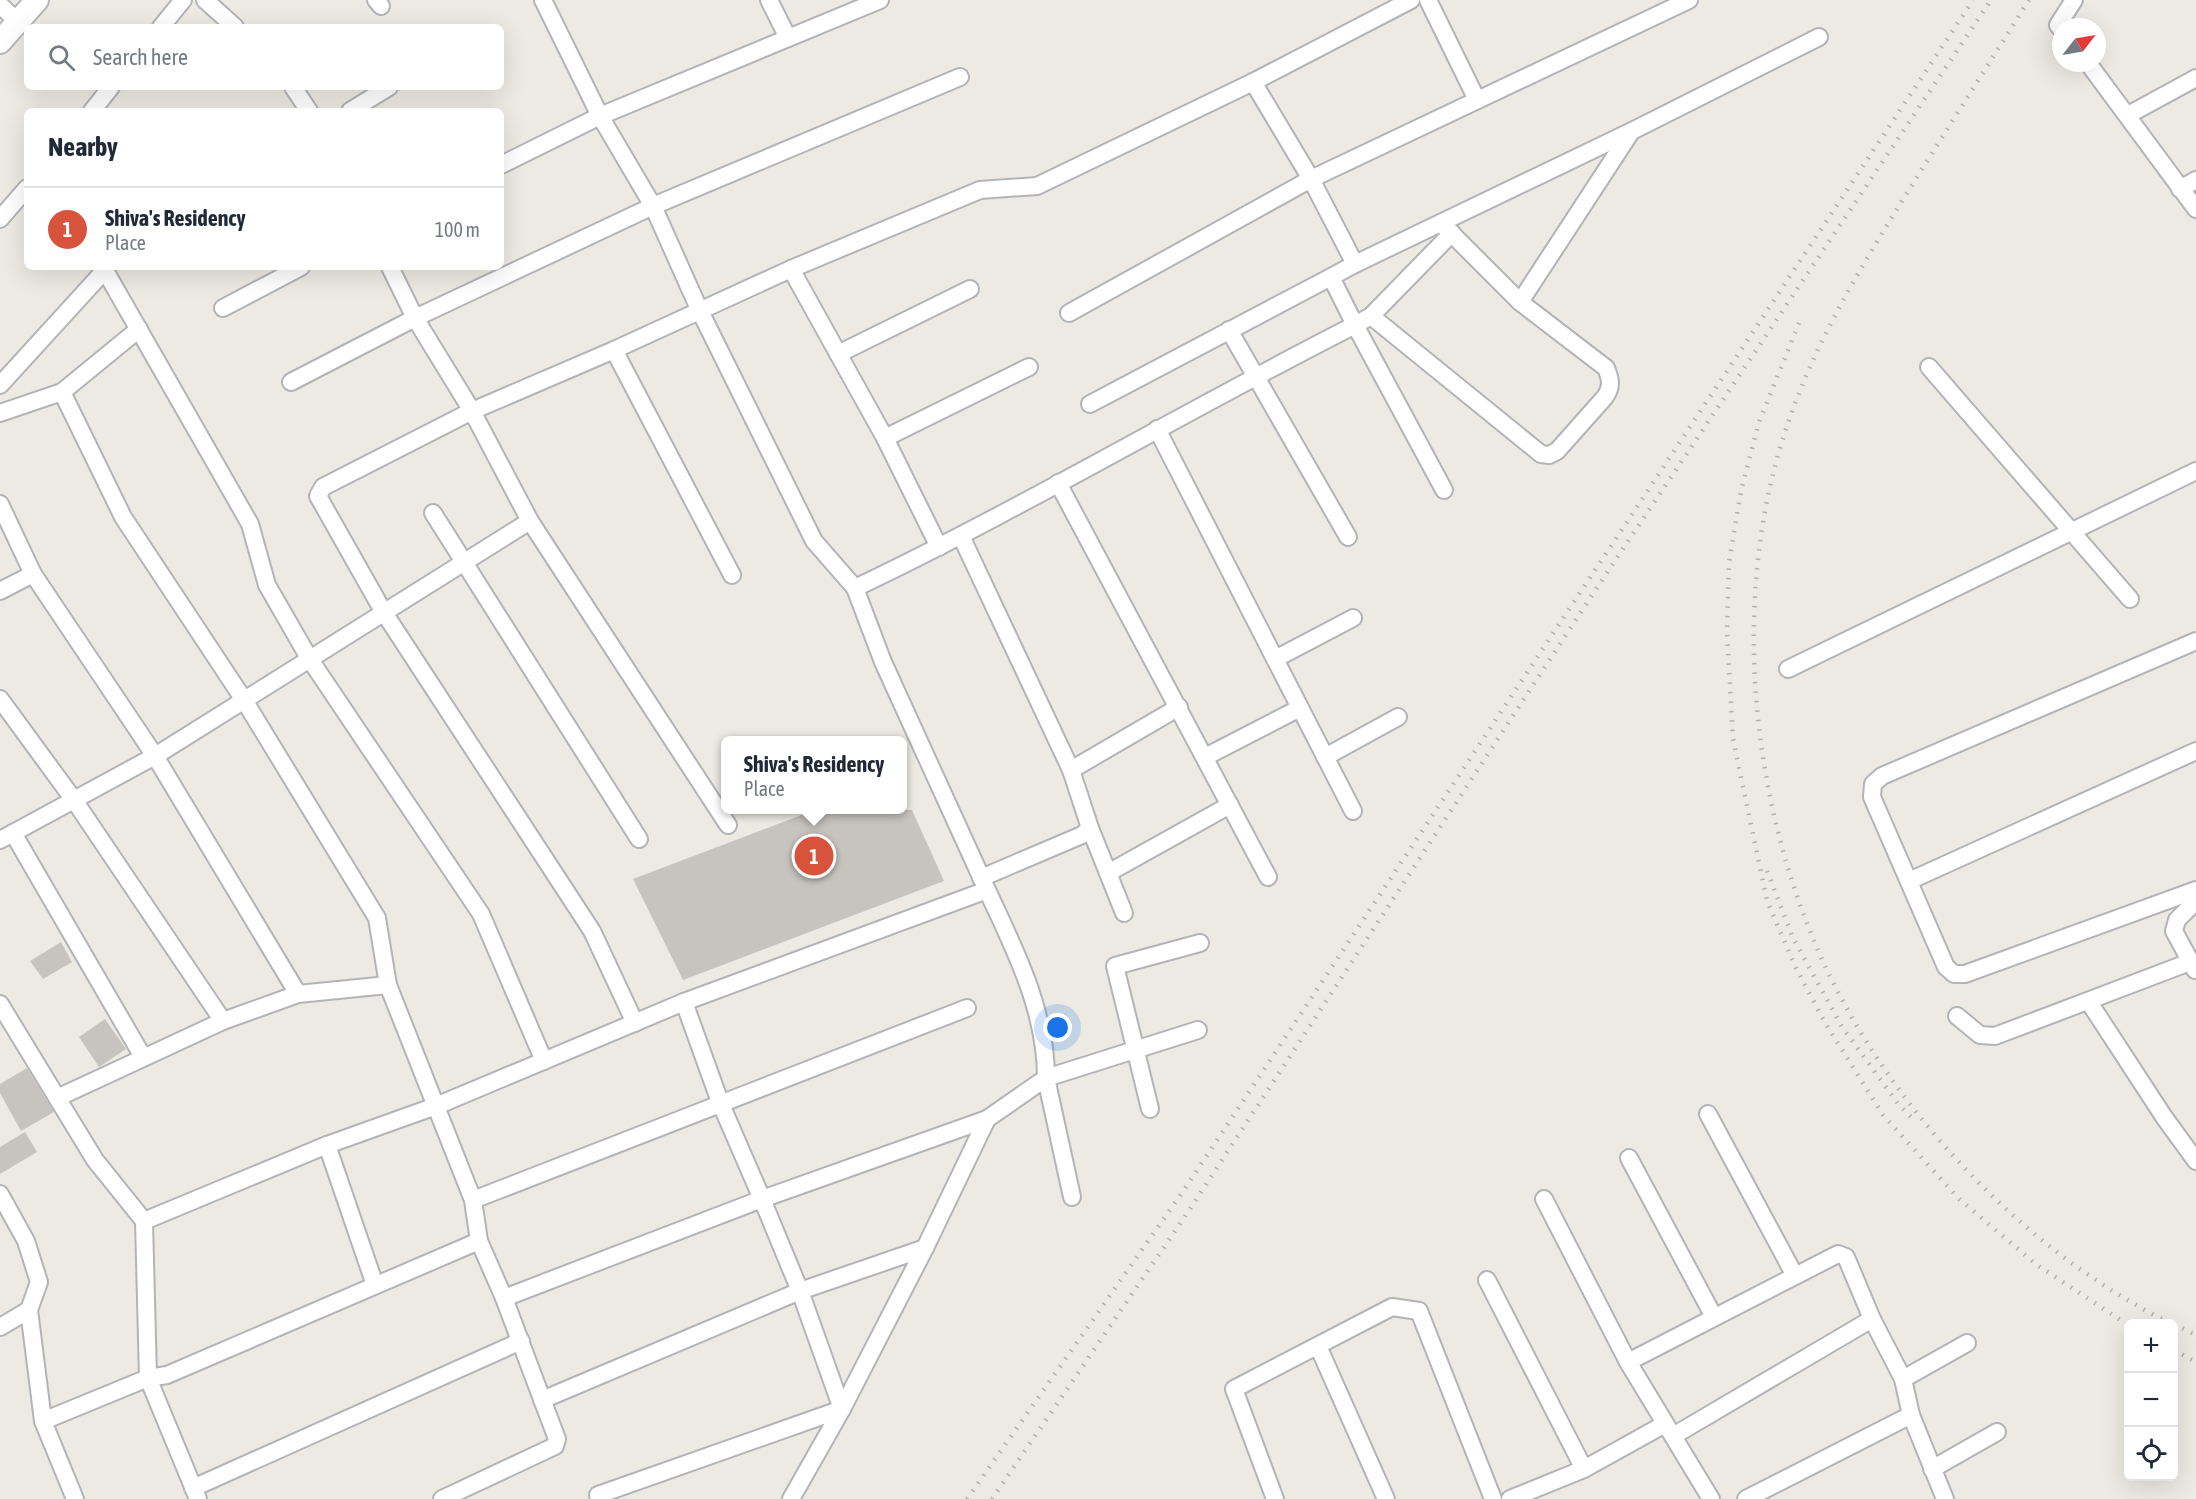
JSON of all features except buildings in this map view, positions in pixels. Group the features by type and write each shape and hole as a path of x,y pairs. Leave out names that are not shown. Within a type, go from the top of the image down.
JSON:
{"street":[{"path":"0,42 37,0"},
{"path":"163,24 183,0"},
{"path":"206,0 232,24"},
{"path":"543,0 600,116 653,206 699,309 814,541 855,588 883,662 1029,981 1046,1056 1046,1078 1072,1197"},
{"path":"769,0 789,38"},
{"path":"504,164 600,116 880,0"},
{"path":"634,1023 592,931 383,610 318,496 323,487 472,411 614,350 699,309 791,269 980,190 1036,186 1252,82 1411,0"},
{"path":"1428,0 1477,100"},
{"path":"1069,314 1311,179 1689,0"},
{"path":"2062,18 2074,0"},
{"path":"0,5 18,22"},
{"path":"1090,404 1355,264 1447,228 1819,37"},
{"path":"2095,72 2196,209"},
{"path":"291,382 415,318 653,206 960,77"},
{"path":"2128,115 2196,78"},
{"path":"1252,82 1311,179 1355,264"},
{"path":"94,108 109,90"},
{"path":"295,90 307,108"},
{"path":"355,108 384,90"},
{"path":"1520,302 1632,131"},
{"path":"2180,189 2196,180"},
{"path":"0,219 24,191"},
{"path":"1371,316 1541,454 1549,455 1557,451 1605,397 1610,389 1610,378 1606,369 1520,302 1447,228"},
{"path":"855,588 939,548 1256,375 1371,316 1447,228"},
{"path":"791,269 885,438 939,548"},
{"path":"0,385 102,270"},
{"path":"105,270 250,524 267,585 309,658 481,914 544,1061"},
{"path":"223,308 295,270"},
{"path":"391,270 415,318 472,411 530,521 728,825"},
{"path":"1331,277 1354,325 1444,490"},
{"path":"838,354 970,289"},
{"path":"0,413 62,392 139,329"},
{"path":"1229,330 1348,537"},
{"path":"614,350 732,575"},
{"path":"885,438 1029,367"},
{"path":"1929,367 2130,599"},
{"path":"62,392 123,517 244,700 377,918 388,985 473,1200 479,1241 521,1341 557,1439 555,1446 442,1499"},
{"path":"1157,429 1353,811"},
{"path":"1788,669 2196,471"},
{"path":"1058,483 1268,877"},
{"path":"0,504 33,574 155,756 298,994"},
{"path":"433,513 639,839"},
{"path":"143,1057 6,837 155,756 383,610 530,521"},
{"path":"961,536 1071,770 1090,828 1124,913"},
{"path":"0,591 33,574"},
{"path":"1275,660 1353,618"},
{"path":"2196,641 1882,776 1873,784 1872,797 1946,968 1954,974 1976,970 2196,890"},
{"path":"0,699 74,800 223,1022"},
{"path":"1071,770 1179,707"},
{"path":"1205,757 1300,708"},
{"path":"1325,757 1398,717"},
{"path":"1909,881 2196,751"},
{"path":"1108,873 1230,806"},
{"path":"144,1221 327,1145 436,1106 684,1002 984,884 1082,835 1090,828"},
{"path":"1957,1016 1980,1035 1995,1036 2193,966 2176,938 2174,925 2196,901"},
{"path":"1150,1109 1115,966 1200,943"},
{"path":"57,1098 223,1022 298,994 388,985"},
{"path":"684,1002 720,1102 800,1291 842,1409"},
{"path":"2089,1002 2164,1117 2196,1161"},
{"path":"0,1004 95,1160 144,1221 148,1378 195,1493 521,1341"},
{"path":"473,1200 720,1102 967,1008"},
{"path":"504,1298 762,1199 987,1119 1046,1078 1198,1030"},
{"path":"1708,1114 1794,1274"},
{"path":"792,1499 842,1409 925,1248 987,1119"},
{"path":"327,1145 375,1285"},
{"path":"1629,1158 1714,1317"},
{"path":"0,1194 26,1240 39,1282 29,1310 43,1421 75,1499"},
{"path":"1544,1199 1628,1362 1711,1499"},
{"path":"43,1421 148,1378 167,1375 479,1241"},
{"path":"542,1400 800,1291 925,1248"},
{"path":"1628,1362 1794,1274 1838,1254 1846,1257 1872,1319 1903,1379 1911,1415 1945,1499"},
{"path":"1487,1280 1584,1469"},
{"path":"1275,1499 1234,1389 1392,1307 1419,1311 1493,1499"},
{"path":"0,1326 29,1310"},
{"path":"1510,1499 1584,1469 1669,1430 1872,1319"},
{"path":"1903,1379 1967,1343"},
{"path":"1318,1346 1386,1499"},
{"path":"598,1495 842,1409"},
{"path":"1746,1499 1911,1415"},
{"path":"1932,1469 1997,1432"}],"railway":[{"path":"967,1499 1184,1190 1973,0"},
{"path":"992,1499 1192,1206 1598,586 1991,0"},
{"path":"2029,0 1859,272 1812,362 1787,426 1770,487 1759,550 1754,615 1755,680 1761,745 1773,809 1789,871 1810,931 1837,991 1871,1049 1911,1106 1957,1159 2006,1209 2059,1253 2115,1292 2163,1319"},
{"path":"1799,323 1759,422 1741,491 1729,562 1727,631 1733,739 1767,901 1796,968 1824,1021 1883,1115 1959,1199 2037,1265 2124,1322"},
{"path":"1767,871 1793,938 1842,1027 1899,1105 1912,1118"},
{"path":"2178,1326 2196,1335"},
{"path":"2178,1352 2196,1362"}],"place":[{"name":"Shiva's Residency","path":"814,856"}]}
